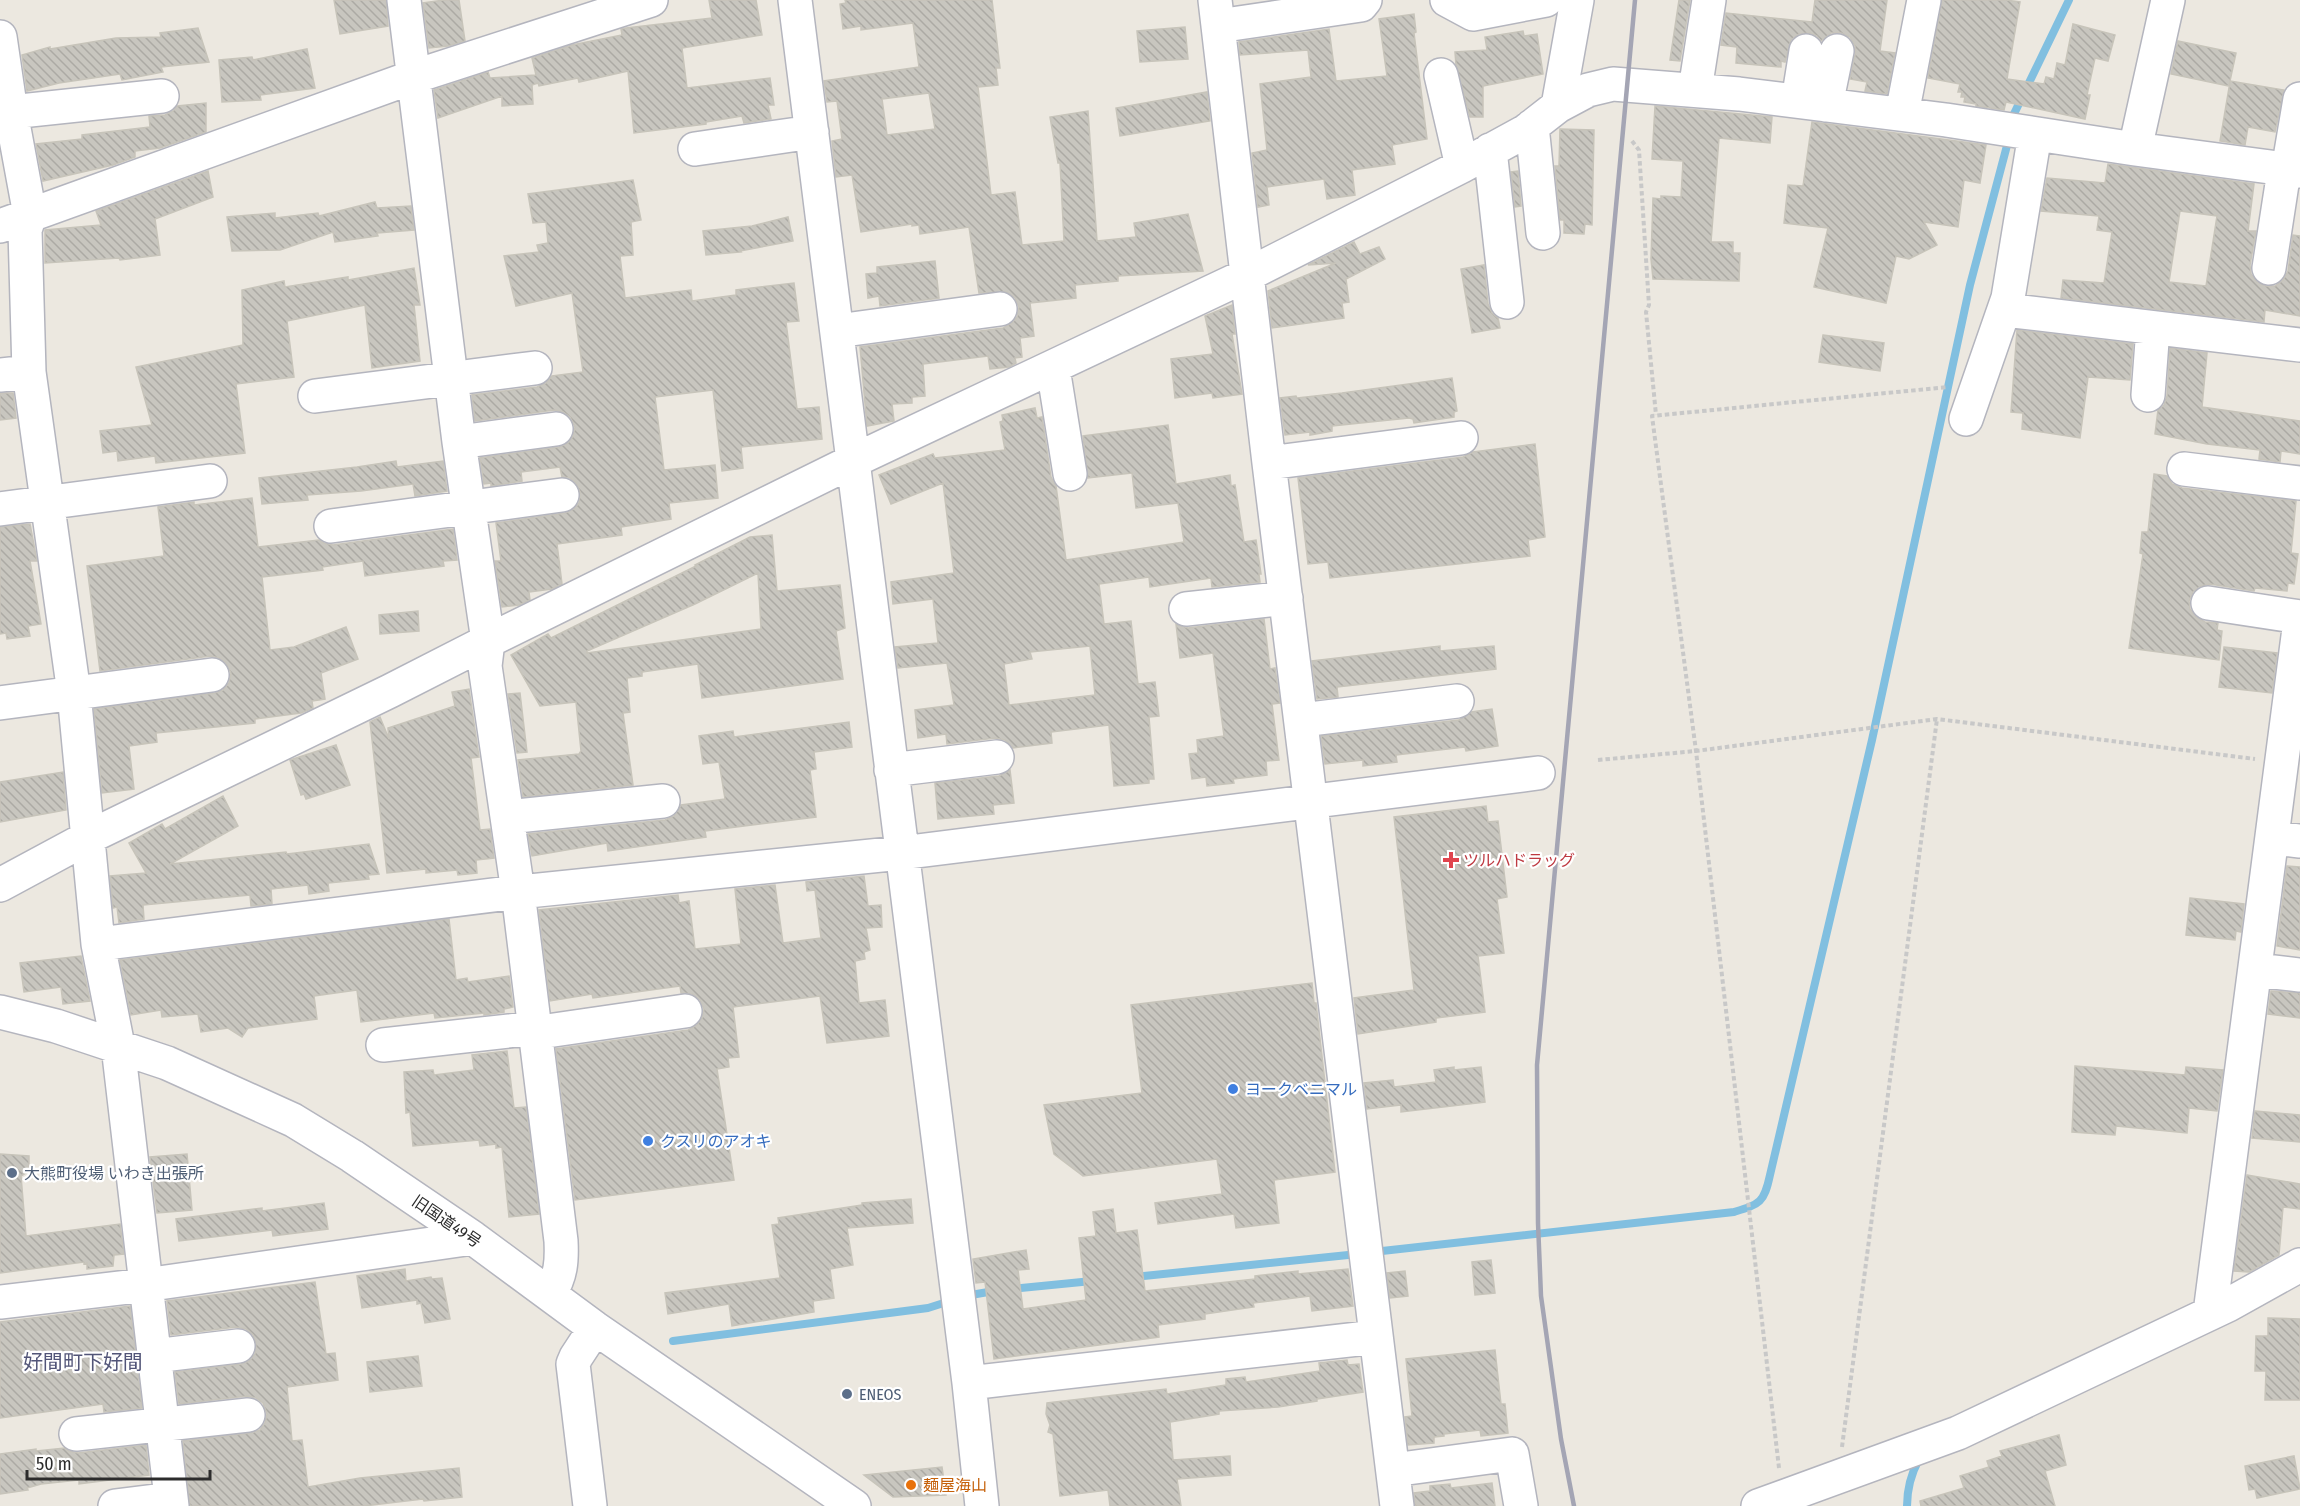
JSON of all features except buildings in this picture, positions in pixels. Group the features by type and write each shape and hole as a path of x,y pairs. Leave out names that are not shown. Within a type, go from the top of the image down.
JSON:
{"street":[{"path":"404,0 459,442 488,641 485,666 518,892 561,1241 562,1259 558,1281 550,1293"},
{"path":"15,221 413,77 651,0"},
{"path":"795,0 969,1383 982,1506"},
{"path":"1365,0 1361,4 1217,13 1269,464 1397,1506"},
{"path":"1447,0 1473,14 1546,0"},
{"path":"1558,106 1577,0"},
{"path":"1695,90 1709,0"},
{"path":"1902,114 1924,0"},
{"path":"2135,149 2168,0"},
{"path":"0,37 10,112 15,221 26,230 15,373 47,502 74,693 98,944 118,1046 171,1502 115,1506"},
{"path":"1812,103 1821,51"},
{"path":"1441,75 1476,158 1507,302"},
{"path":"0,885 88,837 390,691 853,461 1247,275 1476,158 1532,126 1558,106 1588,90 1612,84 1695,90 1812,103 2294,170"},
{"path":"10,112 162,96"},
{"path":"2269,268 2282,184 2294,170 2300,99"},
{"path":"1532,126 1543,233"},
{"path":"1966,419 2005,310 2018,131"},
{"path":"695,149 812,132"},
{"path":"837,331 1000,309"},
{"path":"2005,310 2300,345"},
{"path":"2148,395 2153,328"},
{"path":"315,396 535,368"},
{"path":"1053,368 1070,474"},
{"path":"459,442 556,429"},
{"path":"1269,464 1461,438"},
{"path":"2184,469 2300,483"},
{"path":"0,509 210,481"},
{"path":"331,526 562,495"},
{"path":"1186,609 1286,598"},
{"path":"2208,603 2300,619 2282,762 2286,839 2256,969 2210,1313"},
{"path":"0,704 212,675"},
{"path":"1302,720 1456,701"},
{"path":"891,770 997,757"},
{"path":"98,944 518,892 901,853 1538,773"},
{"path":"507,818 663,801"},
{"path":"2256,969 2300,975"},
{"path":"383,1044 535,1028 547,1031 685,1011"},
{"name":"旧国道49号","path":"0,1012 168,1063 293,1120 352,1156 473,1238 595,1328 854,1506"},
{"path":"0,1302 145,1285 473,1238"},
{"path":"1770,1501 1958,1433 2210,1313 2300,1265"},
{"path":"590,1506 573,1364 595,1328"},
{"path":"969,1383 1376,1337"},
{"path":"154,1356 238,1346"},
{"path":"76,1434 248,1415"},
{"path":"1393,1470 1512,1454 1521,1506"}],"path":[{"path":"1632,141 1639,150 1649,304 1646,312 1656,415"},
{"path":"1770,1501 1696,751 1652,416 1978,384"},
{"path":"1838,1478 1936,719"},
{"path":"1598,760 1696,751 1936,719 2282,762"}],"waterway":[{"path":"2011,124 2069,0"},
{"path":"1373,1252 1734,1212 1750,1207 1763,1197 1768,1184 1872,740 1970,285 2009,138"},
{"path":"1134,1277 1358,1254"},
{"path":"1012,1289 1092,1281"},
{"path":"965,1296 994,1291"},
{"path":"673,1341 928,1308 950,1301"},
{"path":"1907,1506 1910,1482 1919,1459"}],"railway":[{"path":"1574,1506 1561,1439 1541,1296 1537,1065 1635,0"}],"place":[{"name":"ツルハドラッグ","path":"1451,860"},
{"name":"ヨークベニマル","path":"1233,1089"},
{"name":"クスリのアオキ","path":"648,1141"},
{"name":"大熊町役場 いわき出張所","path":"12,1173"},
{"name":"ENEOS","path":"847,1394"},
{"name":"麺屋海山","path":"911,1485"}],"district":[{"name":"好間町下好間","path":"83,1362"}]}
